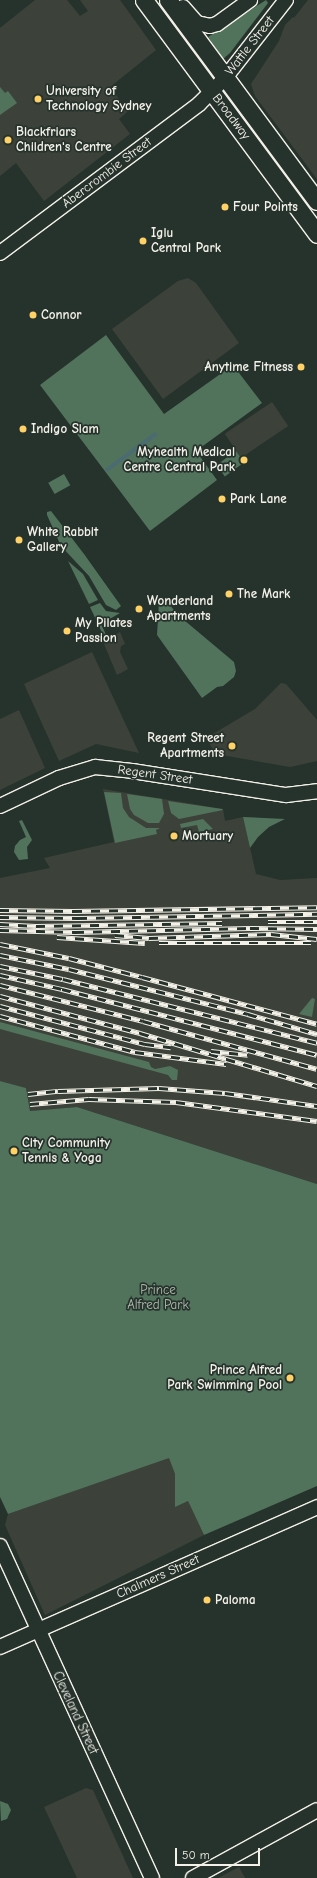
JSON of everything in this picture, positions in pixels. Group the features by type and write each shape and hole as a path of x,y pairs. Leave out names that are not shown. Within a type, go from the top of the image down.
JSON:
{"highway":[{"name":"Broadway","path":"144,0 317,234"},
{"name":"Broadway","path":"168,0 317,201"}],"main road":[{"path":"178,0 192,20 197,23 210,26 221,22 250,0"},
{"name":"Wattle Street","path":"212,92 225,78 286,0"},
{"name":"Abercrombie Street","path":"0,253 199,104 212,92"},
{"name":"Regent Street","path":"0,806 59,778 95,768 132,771 286,795 317,791"},
{"name":"Chalmers Street","path":"0,1647 317,1507"},
{"name":"Cleveland Street","path":"0,1546 37,1630 152,1878"},
{"path":"193,1878 317,1810"}],"shaded area":[{"path":"35,0 67,0 80,16 88,11 80,0 120,0 156,50 110,87 128,111 119,119 130,134 44,201 16,163 0,176 0,28"},
{"path":"308,0 317,0 317,179 255,96 251,84 279,41 285,25 293,17 294,18"},
{"path":"188,278 196,283 239,343 163,399 112,329 178,281"},
{"path":"272,402 288,426 241,458 225,434"},
{"path":"120,632 125,644 121,646 120,652 128,669 117,675 104,644 108,639"},
{"path":"92,652 139,753 96,744 59,761 24,684"},
{"path":"281,683 286,684 317,720 317,761 290,767 216,754 206,738 255,709"},
{"path":"19,710 45,768 0,790 0,719"},
{"path":"103,789 223,809 225,821 243,817 256,874 280,880 317,878 317,1184 77,1107 30,1111 26,1088 0,1081 0,878 50,868 44,858 114,842"},
{"path":"169,1457 175,1474 175,1506 188,1501 204,1535 45,1615 5,1525 8,1514"},
{"path":"86,1788 93,1790 133,1878 77,1878 44,1807"},
{"path":"239,1867 245,1878 218,1878"}],"green space":[{"path":"266,0 268,3 230,53 223,59 208,37"},
{"path":"0,87 5,93 8,91 17,103 0,115"},
{"path":"106,335 164,414 233,365 262,403 196,451 217,480 150,531 40,385"},
{"path":"236,451 244,462 225,476 217,465"},
{"path":"64,474 70,485 55,494 48,483"},
{"path":"51,511 121,606 116,610 106,605 89,576 61,546 47,515 47,512"},
{"path":"68,561 83,574 98,600 89,604"},
{"path":"164,598 178,615 234,662 236,671 234,677 223,686 217,687 202,698 157,635 159,602"},
{"path":"100,603 106,611 120,613 101,624 108,639 106,641 90,607"},
{"path":"104,792 121,793 123,808 129,817 146,828 160,828 156,830 157,834 115,843"},
{"path":"127,794 162,799 164,814 159,823 148,823 134,815 130,809"},
{"path":"168,801 223,810 179,819 171,813"},
{"path":"243,817 285,819 269,827 258,837 250,848"},
{"path":"203,819 213,829 199,832 197,825 181,828 180,824"},
{"path":"22,820 32,840 27,847 28,859 19,860 14,852 15,846 20,840 26,837 19,821"},
{"path":"312,998 315,999 312,1017 299,1014"},
{"path":"0,1022 149,1062 151,1067 155,1069 170,1066 178,1070 177,1080 172,1080 168,1075 0,1029"},
{"name":"Prince Alfred Park","path":"0,1081 26,1088 30,1111 77,1107 317,1184 317,1486 204,1535 188,1501 175,1507 175,1474 169,1458 8,1514 0,1497"},
{"path":"0,1801 8,1804 11,1810 7,1819 1,1821"}],"water":[{"path":"155,432 158,435 107,472 105,469"}],"railway":[{"path":"0,910 73,911 317,907"},
{"path":"0,917 78,918 317,914"},
{"path":"268,922 317,922"},
{"path":"0,924 36,926 222,923"},
{"path":"0,930 75,932 250,928 317,929"},
{"path":"115,935 149,938 271,934 317,939"},
{"path":"57,937 145,943"},
{"path":"159,943 311,943"},
{"path":"0,944 69,958 317,1024"},
{"path":"0,955 69,969 248,1014 317,1034"},
{"path":"0,966 63,979 317,1043"},
{"path":"0,975 62,989 317,1055"},
{"path":"0,985 143,1021 317,1069"},
{"path":"0,996 140,1033 317,1086"},
{"path":"0,1006 145,1044 171,1047"},
{"path":"0,1016 135,1052 226,1064"},
{"path":"211,1051 248,1055"},
{"path":"28,1094 58,1091 159,1088 225,1093 317,1106"},
{"path":"30,1104 89,1099 176,1102 317,1121"}],"place":[{"name":"University of Technology Sydney","path":"38,99"},
{"name":"Blackfriars Children's Centre","path":"8,140"},
{"name":"Four Points","path":"225,207"},
{"name":"Iglu Central Park","path":"143,241"},
{"name":"Connor","path":"33,315"},
{"name":"Anytime Fitness","path":"301,367"},
{"name":"Indigo Slam","path":"23,429"},
{"name":"Myhealth Medical Centre Central Park","path":"244,460"},
{"name":"Park Lane","path":"222,499"},
{"name":"White Rabbit Gallery","path":"19,540"},
{"name":"The Mark","path":"229,594"},
{"name":"Wonderland Apartments","path":"139,609"},
{"name":"My Pilates Passion","path":"67,631"},
{"name":"Regent Street Apartments","path":"232,746"},
{"name":"Mortuary","path":"174,836"},
{"name":"City Community Tennis & Yoga","path":"14,1151"},
{"name":"Prince Alfred Park Swimming Pool","path":"290,1378"},
{"name":"Paloma","path":"207,1600"}]}
